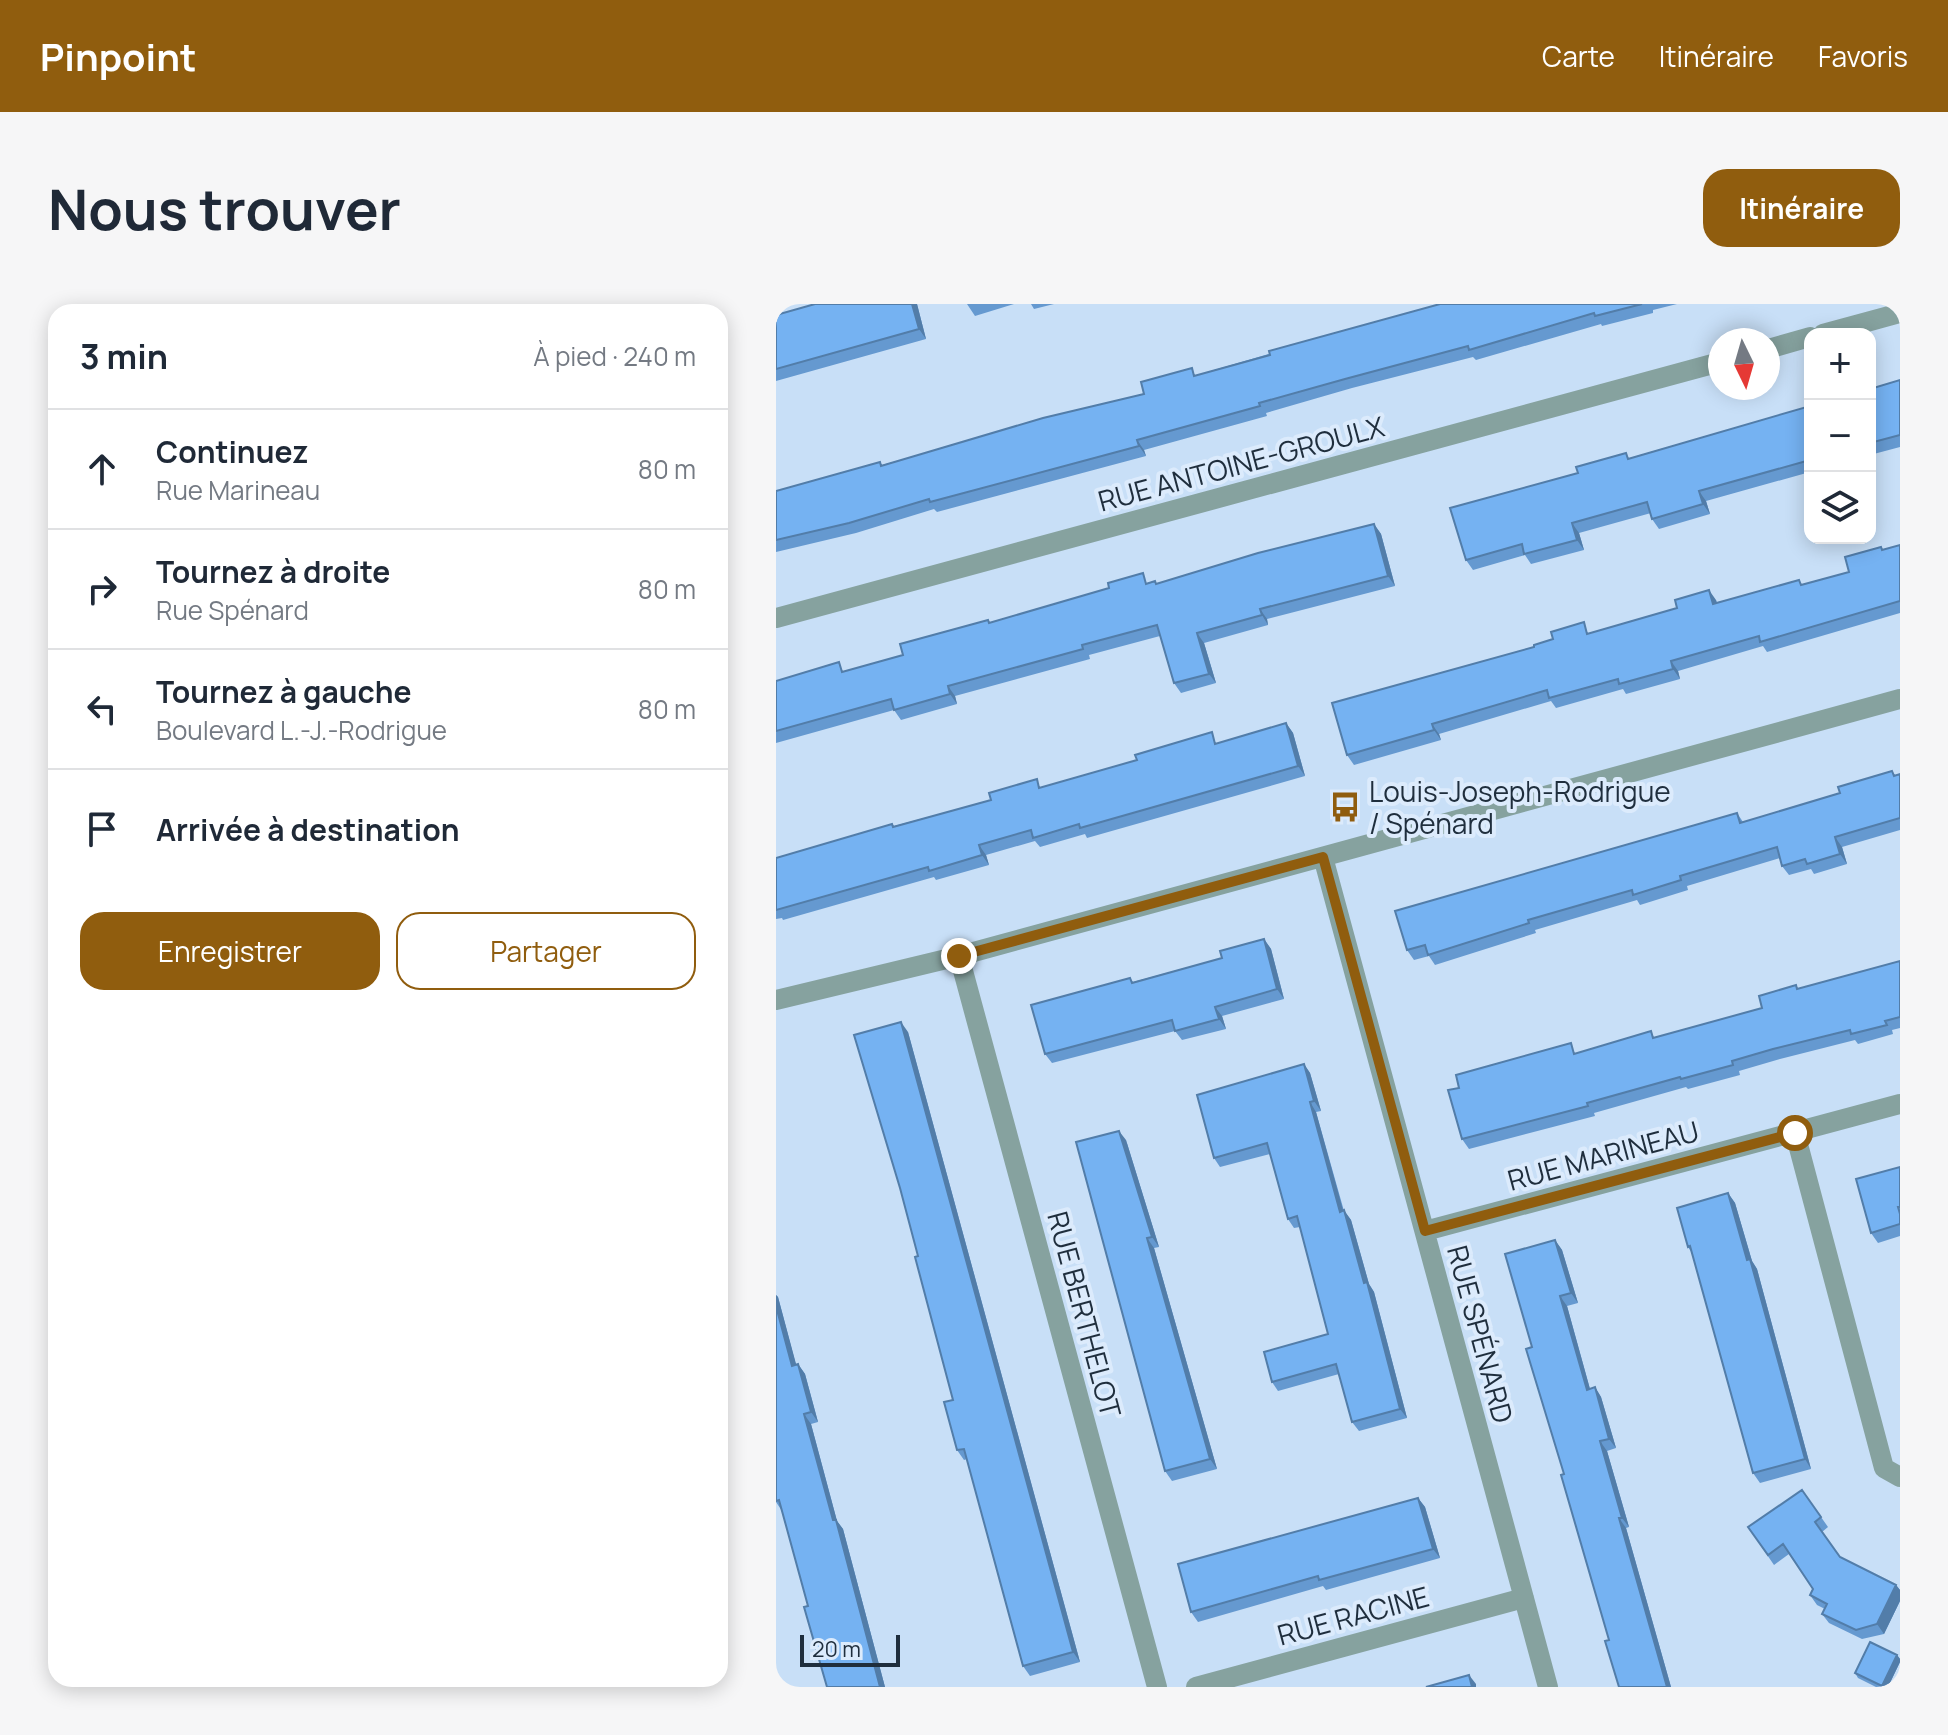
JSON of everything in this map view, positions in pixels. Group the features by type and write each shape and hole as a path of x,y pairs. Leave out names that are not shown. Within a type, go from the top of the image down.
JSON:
{"street":[{"path":"1845,328 1900,313"},
{"path":"1780,346 1804,339"},
{"name":"RUE ANTOINE-GROULX","path":"776,618 1708,365"},
{"path":"776,1000 959,956 1900,699"},
{"name":"RUE SPÉNARD","path":"1323,857 1548,1687"},
{"name":"RUE BERTHELOT","path":"959,956 1157,1687"},
{"name":"RUE MARINEAU","path":"1425,1231 1900,1104"},
{"path":"1795,1133 1884,1468 1900,1477"},
{"name":"RUE RACINE","path":"1196,1687 1524,1598"}],"building":[{"path":"815,304 912,304 919,329 776,369 776,315"},
{"path":"1440,304 1642,304 1595,316 1594,313 1469,350 1468,346 1345,379 1137,440 1139,446 776,540 776,491 880,462 881,466 1043,418 1144,394 1141,382 1192,368 1194,376 1270,355 1269,351"},
{"path":"1900,380 1900,435 1876,441 1876,400 1876,387"},
{"path":"1804,408 1804,462 1699,491 1703,504 1652,519 1647,502 1572,523 1577,540 1524,554 1522,544 1466,560 1450,508 1578,473 1576,467 1626,453 1628,459"},
{"path":"1374,524 1388,576 1260,609 1262,615 1197,633 1209,674 1174,683 1157,625 948,686 950,694 894,710 891,699 776,731 776,681 839,662 842,672 903,655 900,644 988,620 989,623 1109,588 1108,583 1143,573 1146,584 1155,581 1156,584 1258,553"},
{"path":"1900,545 1900,601 1760,642 1759,636 1671,661 1673,669 1619,684 1618,679 1549,698 1547,690 1432,724 1434,730 1347,755 1332,703 1534,647 1553,639 1551,632 1584,622 1587,634 1677,608 1675,600 1709,590 1713,604 1799,580 1801,585 1849,572 1845,557"},
{"path":"1286,723 1298,766 1080,828 1079,824 1033,838 1031,830 979,845 982,855 776,910 776,858 892,824 893,827 991,800 989,793 1037,779 1039,788 1137,760 1135,755 1212,732 1215,744"},
{"path":"1892,771 1894,776 1900,774 1900,818 1835,837 1840,854 1807,864 1805,859 1782,866 1777,847 1680,876 1681,880 1633,895 1632,890 1528,920 1529,923 1428,955 1425,945 1407,950 1395,911 1737,813 1740,823 1840,793 1838,787"},
{"path":"1264,939 1277,989 1215,1007 1219,1019 1175,1031 1172,1020 1045,1054 1031,1005 1130,978 1132,983 1222,958 1220,951"},
{"path":"1900,961 1900,1017 1885,1021 1887,1025 1851,1034 1850,1030 1773,1049 1732,1061 1733,1065 1462,1139 1448,1090 1459,1088 1456,1075 1571,1043 1574,1054 1651,1031 1653,1038 1762,1008 1759,996"},
{"path":"901,1022 1073,1652 1023,1666 964,1449 957,1450 944,1402 953,1400 915,1257 918,1256 854,1035"},
{"path":"1304,1064 1314,1101 1310,1102 1340,1212 1344,1210 1364,1283 1367,1282 1400,1409 1352,1422 1336,1364 1272,1382 1264,1352 1328,1334 1297,1216 1288,1219 1267,1143 1214,1158 1197,1095"},
{"path":"1119,1131 1152,1237 1147,1238 1210,1459 1165,1471 1076,1142"},
{"path":"1900,1167 1900,1224 1871,1233 1856,1179"},
{"path":"1728,1193 1747,1260 1750,1259 1805,1459 1753,1473 1677,1208"},
{"path":"1555,1240 1571,1293 1560,1296 1587,1390 1595,1387 1609,1439 1600,1441 1667,1687 1619,1687 1605,1641 1609,1640 1561,1475 1564,1474 1526,1349 1532,1347 1505,1254"},
{"path":"776,1306 792,1366 798,1364 811,1412 804,1414 880,1687 827,1687 804,1607 808,1606 779,1500 776,1501"},
{"path":"1802,1490 1821,1517 1815,1522 1840,1557 1896,1585 1877,1624 1856,1630 1822,1614 1827,1604 1810,1595 1813,1589 1783,1544 1768,1555 1748,1527"},
{"path":"1418,1498 1433,1549 1319,1580 1318,1576 1191,1612 1178,1564"},
{"path":"1870,1642 1897,1655 1882,1686 1855,1673"},
{"path":"1469,1675 1472,1687 1426,1687"}],"place":[{"name":"Louis-Joseph-Rodrigue / Spénard","path":"1345,807"}],"route":[{"path":"959,956 1323,857 1425,1231 1795,1133"}]}
